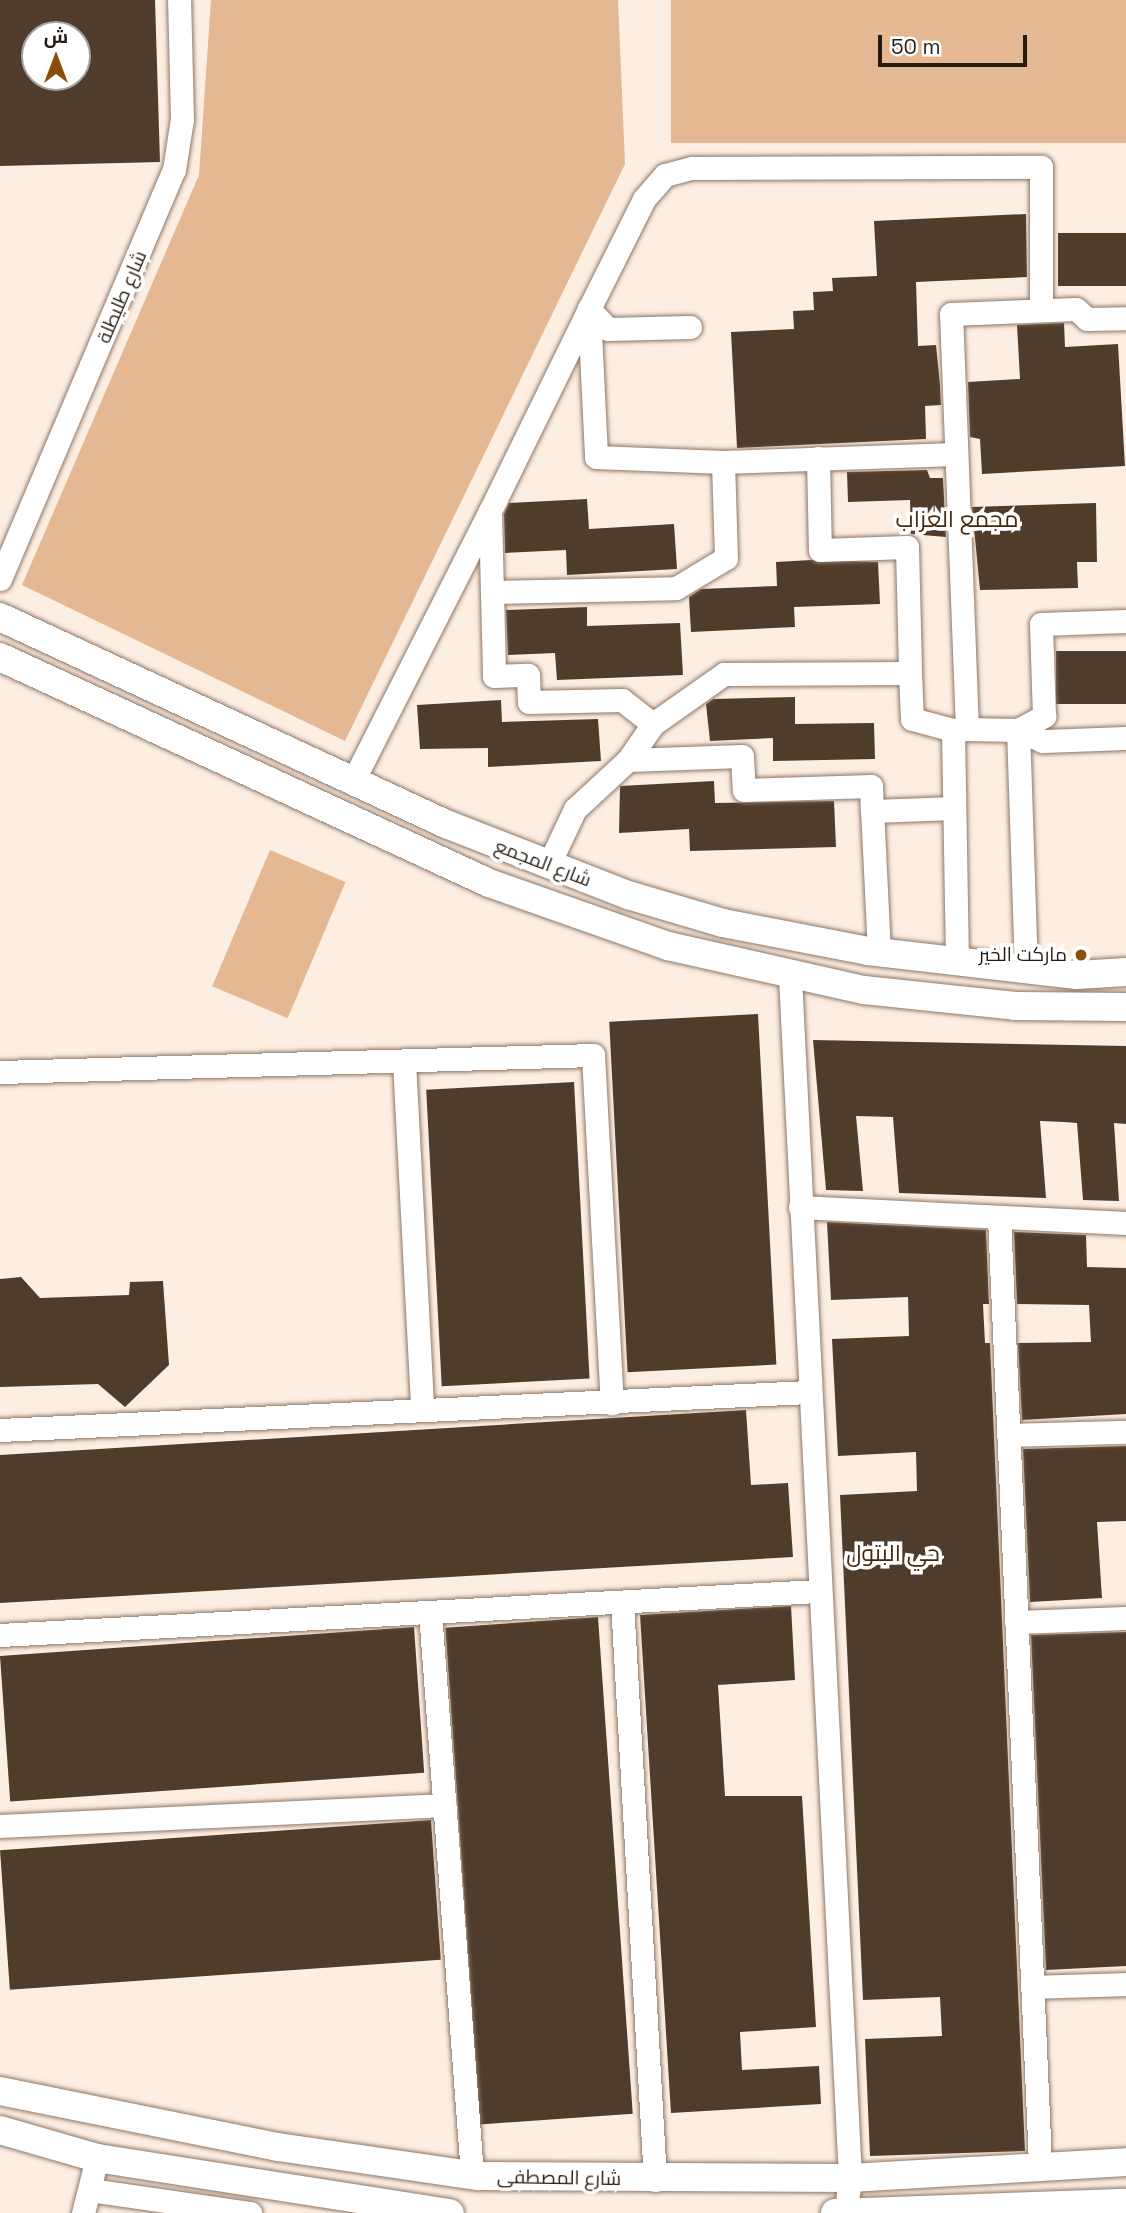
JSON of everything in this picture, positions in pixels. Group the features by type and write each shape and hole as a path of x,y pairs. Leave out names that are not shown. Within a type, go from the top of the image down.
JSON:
{"street":[{"name":"شارع طليطلة","path":"0,579 173,170 182,119 179,0"},
{"path":"353,781 644,199 665,175 692,168 1041,167 1041,310"},
{"path":"589,309 608,329 690,327"},
{"path":"589,309 596,457 723,462 956,454"},
{"path":"957,961 954,808 960,730 951,314 1076,309 1087,319 1126,318"},
{"path":"818,458 820,550 907,547 912,719 960,730 1018,730 1043,741 1126,738"},
{"path":"492,592 676,588 726,558 723,462"},
{"path":"490,510 494,676 528,675 529,702 622,700 653,724"},
{"name":"شارع المجمع","path":"0,617 353,781 548,866 723,923 879,952 1038,971 1117,972"},
{"path":"1018,730 1044,716 1041,624 1126,621"},
{"name":"شارع المجمع","path":"0,657 489,883 655,942 790,977 939,1000 1047,1007 1117,1007"},
{"path":"548,866 575,809 628,760 653,724 724,674 910,673"},
{"path":"1018,730 1038,971 1065,993 1061,1002 1047,1007"},
{"path":"628,760 742,756 744,790 871,786 879,952"},
{"path":"872,811 954,808"},
{"path":"1117,972 1090,988 1093,998 1117,1007"},
{"path":"790,977 818,1591 849,2178 846,2213"},
{"path":"0,1072 593,1055 612,1403"},
{"path":"404,1061 422,1409"},
{"path":"800,1207 1126,1223"},
{"path":"999,1217 1040,2165"},
{"path":"0,1430 809,1392"},
{"path":"1008,1435 1126,1432"},
{"path":"0,1635 818,1591"},
{"path":"622,1602 654,2180"},
{"path":"430,1612 472,2175"},
{"path":"1016,1622 1126,1618"},
{"path":"0,1826 444,1805"},
{"path":"1032,1987 1126,1984"},
{"name":"شارع المصطفى","path":"0,2091 278,2147 472,2175 654,2180 849,2178 1126,2162"},
{"path":"0,2130 97,2158 450,2213"},
{"path":"276,2188 278,2147"},
{"path":"83,2213 97,2158"},
{"path":"90,2190 250,2213"},
{"path":"835,2213 1126,2203"}],"shaded area":[{"path":"211,0 618,0 625,164 345,741 22,585 199,175"},
{"path":"671,0 1126,0 1126,143 671,143"},
{"path":"270,850 345,882 288,1018 212,986"}],"building":[{"path":"0,0 155,0 160,162 0,166"},
{"path":"1026,214 1027,277 916,282 918,346 936,345 940,384 941,405 925,406 926,439 737,448 731,332 794,329 793,311 814,310 813,292 833,291 832,278 877,276 874,221"},
{"path":"1058,233 1126,233 1126,286 1058,286"},
{"path":"1064,323 1065,347 1118,344 1125,466 982,474 980,439 970,437 968,382 1020,379 1017,325"},
{"path":"927,470 930,478 943,478 946,537 911,534 910,500 848,502 847,472"},
{"path":"587,499 589,529 674,524 677,569 567,575 566,550 505,553 504,514 509,503"},
{"path":"1096,503 1097,562 1077,562 1078,588 980,590 972,507"},
{"path":"776,562 878,562 880,604 794,607 795,627 691,632 689,597 701,589 777,586"},
{"path":"587,607 587,626 680,623 683,675 557,680 555,653 508,655 506,610"},
{"path":"1056,651 1126,651 1126,704 1056,704"},
{"path":"795,697 795,724 874,723 875,759 773,761 773,738 710,741 706,704 713,699"},
{"path":"501,700 502,722 598,719 601,761 488,767 488,748 420,749 417,705"},
{"path":"714,781 715,803 834,801 836,847 690,851 689,829 619,833 620,786"},
{"path":"758,1014 776,1365 628,1372 609,1022"},
{"path":"813,1040 1126,1046 1126,1124 1114,1123 1119,1201 1083,1200 1077,1123 1040,1121 1046,1198 899,1193 893,1117 856,1116 863,1191 826,1190"},
{"path":"574,1082 590,1379 442,1386 426,1090"},
{"path":"827,1222 986,1230 989,1304 983,1304 985,1343 990,1343 1025,2151 870,2156 865,2039 942,2036 940,1997 863,2000 840,1495 917,1491 916,1452 838,1456 832,1339 909,1336 908,1297 831,1300"},
{"path":"1014,1232 1086,1235 1087,1267 1126,1268 1126,1414 1022,1420 1018,1343 1091,1342 1089,1305 1017,1304"},
{"path":"21,1277 40,1298 129,1295 130,1282 163,1281 169,1365 125,1407 98,1384 0,1387 0,1279"},
{"path":"746,1410 751,1485 788,1483 793,1557 0,1603 0,1455"},
{"path":"1126,1446 1126,1521 1097,1522 1102,1598 1030,1602 1023,1449"},
{"path":"791,1606 795,1680 718,1685 725,1796 802,1796 816,2027 740,2032 742,2070 819,2066 821,2104 671,2113 640,1615"},
{"path":"598,1617 633,2114 480,2124 445,1628"},
{"path":"414,1627 424,1773 10,1802 0,1656"},
{"path":"1126,1632 1126,1966 1046,1970 1031,1635"},
{"path":"431,1820 441,1960 10,1990 0,1850"}],"place":[{"name":"ماركت الخير","path":"1081,955"}],"district":[{"name":"مجمع العزاب","path":"957,519"},
{"name":"حي البتول","path":"893,1553"}]}
